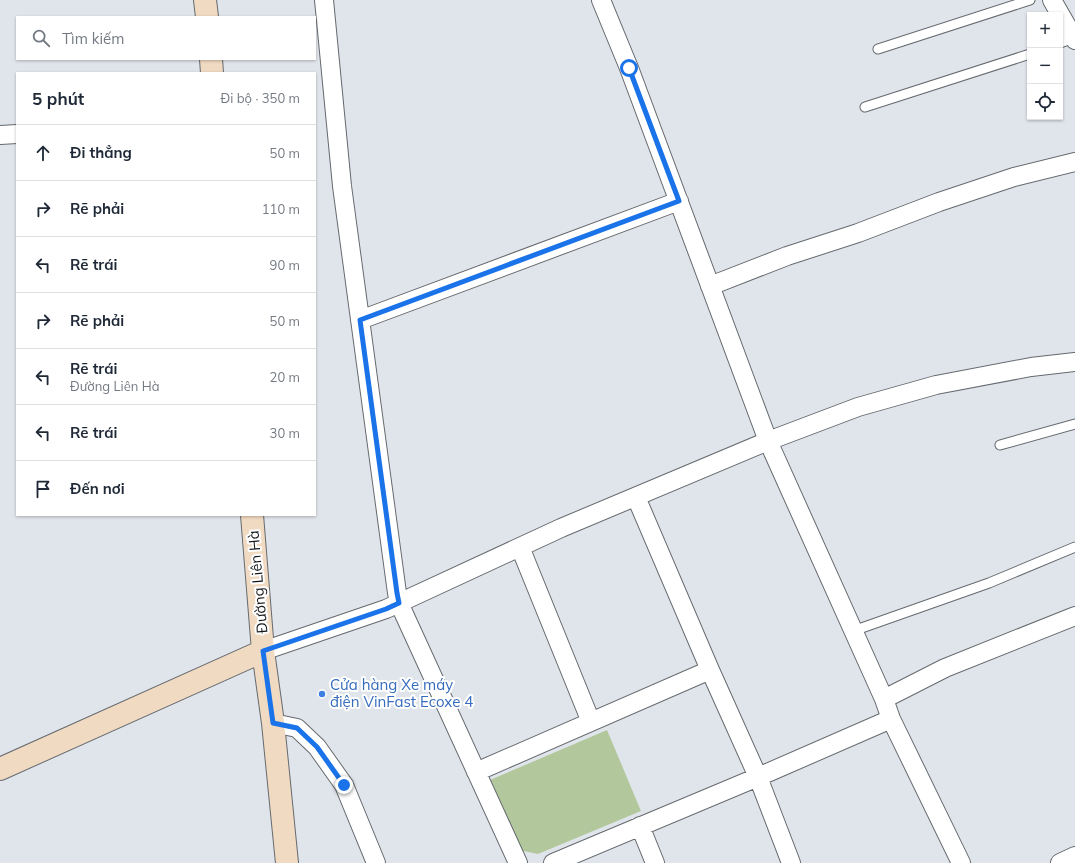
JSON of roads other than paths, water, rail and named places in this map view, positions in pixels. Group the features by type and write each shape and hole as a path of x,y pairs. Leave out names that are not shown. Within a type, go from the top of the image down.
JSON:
{"main road":[{"path":"205,0 207,16"},
{"path":"211,60 212,72"},
{"name":"Đường Liên Hà","path":"252,516 263,651 273,723 287,863"},
{"path":"0,769 263,651"}],"street":[{"path":"324,0 342,186 399,603 518,863"},
{"path":"1052,0 1070,40"},
{"path":"605,1 768,441 884,699 891,719 961,863"},
{"path":"0,135 16,134"},
{"path":"710,286 787,256 858,233 939,202 1014,177 1075,162"},
{"path":"360,320 679,201"},
{"path":"263,651 386,609 561,528 768,441 858,407 936,385 1031,367 1075,362"},
{"path":"636,497 710,670 758,777 790,863"},
{"path":"520,547 591,722"},
{"path":"884,699 945,668 1075,616"},
{"path":"476,772 710,670"},
{"path":"552,863 758,777 891,719"},
{"path":"273,723 297,728 317,747 344,785 376,863"},
{"path":"640,826 655,863"},
{"path":"1060,863 1075,856"}],"lane":[{"path":"878,49 1030,0"},
{"path":"865,108 1027,55"},
{"path":"1000,445 1075,424"},
{"path":"853,631 989,583 1075,547"}],"place":[{"name":"Cửa hàng Xe máy điện VinFast Ecoxe 4","path":"322,694"}]}
